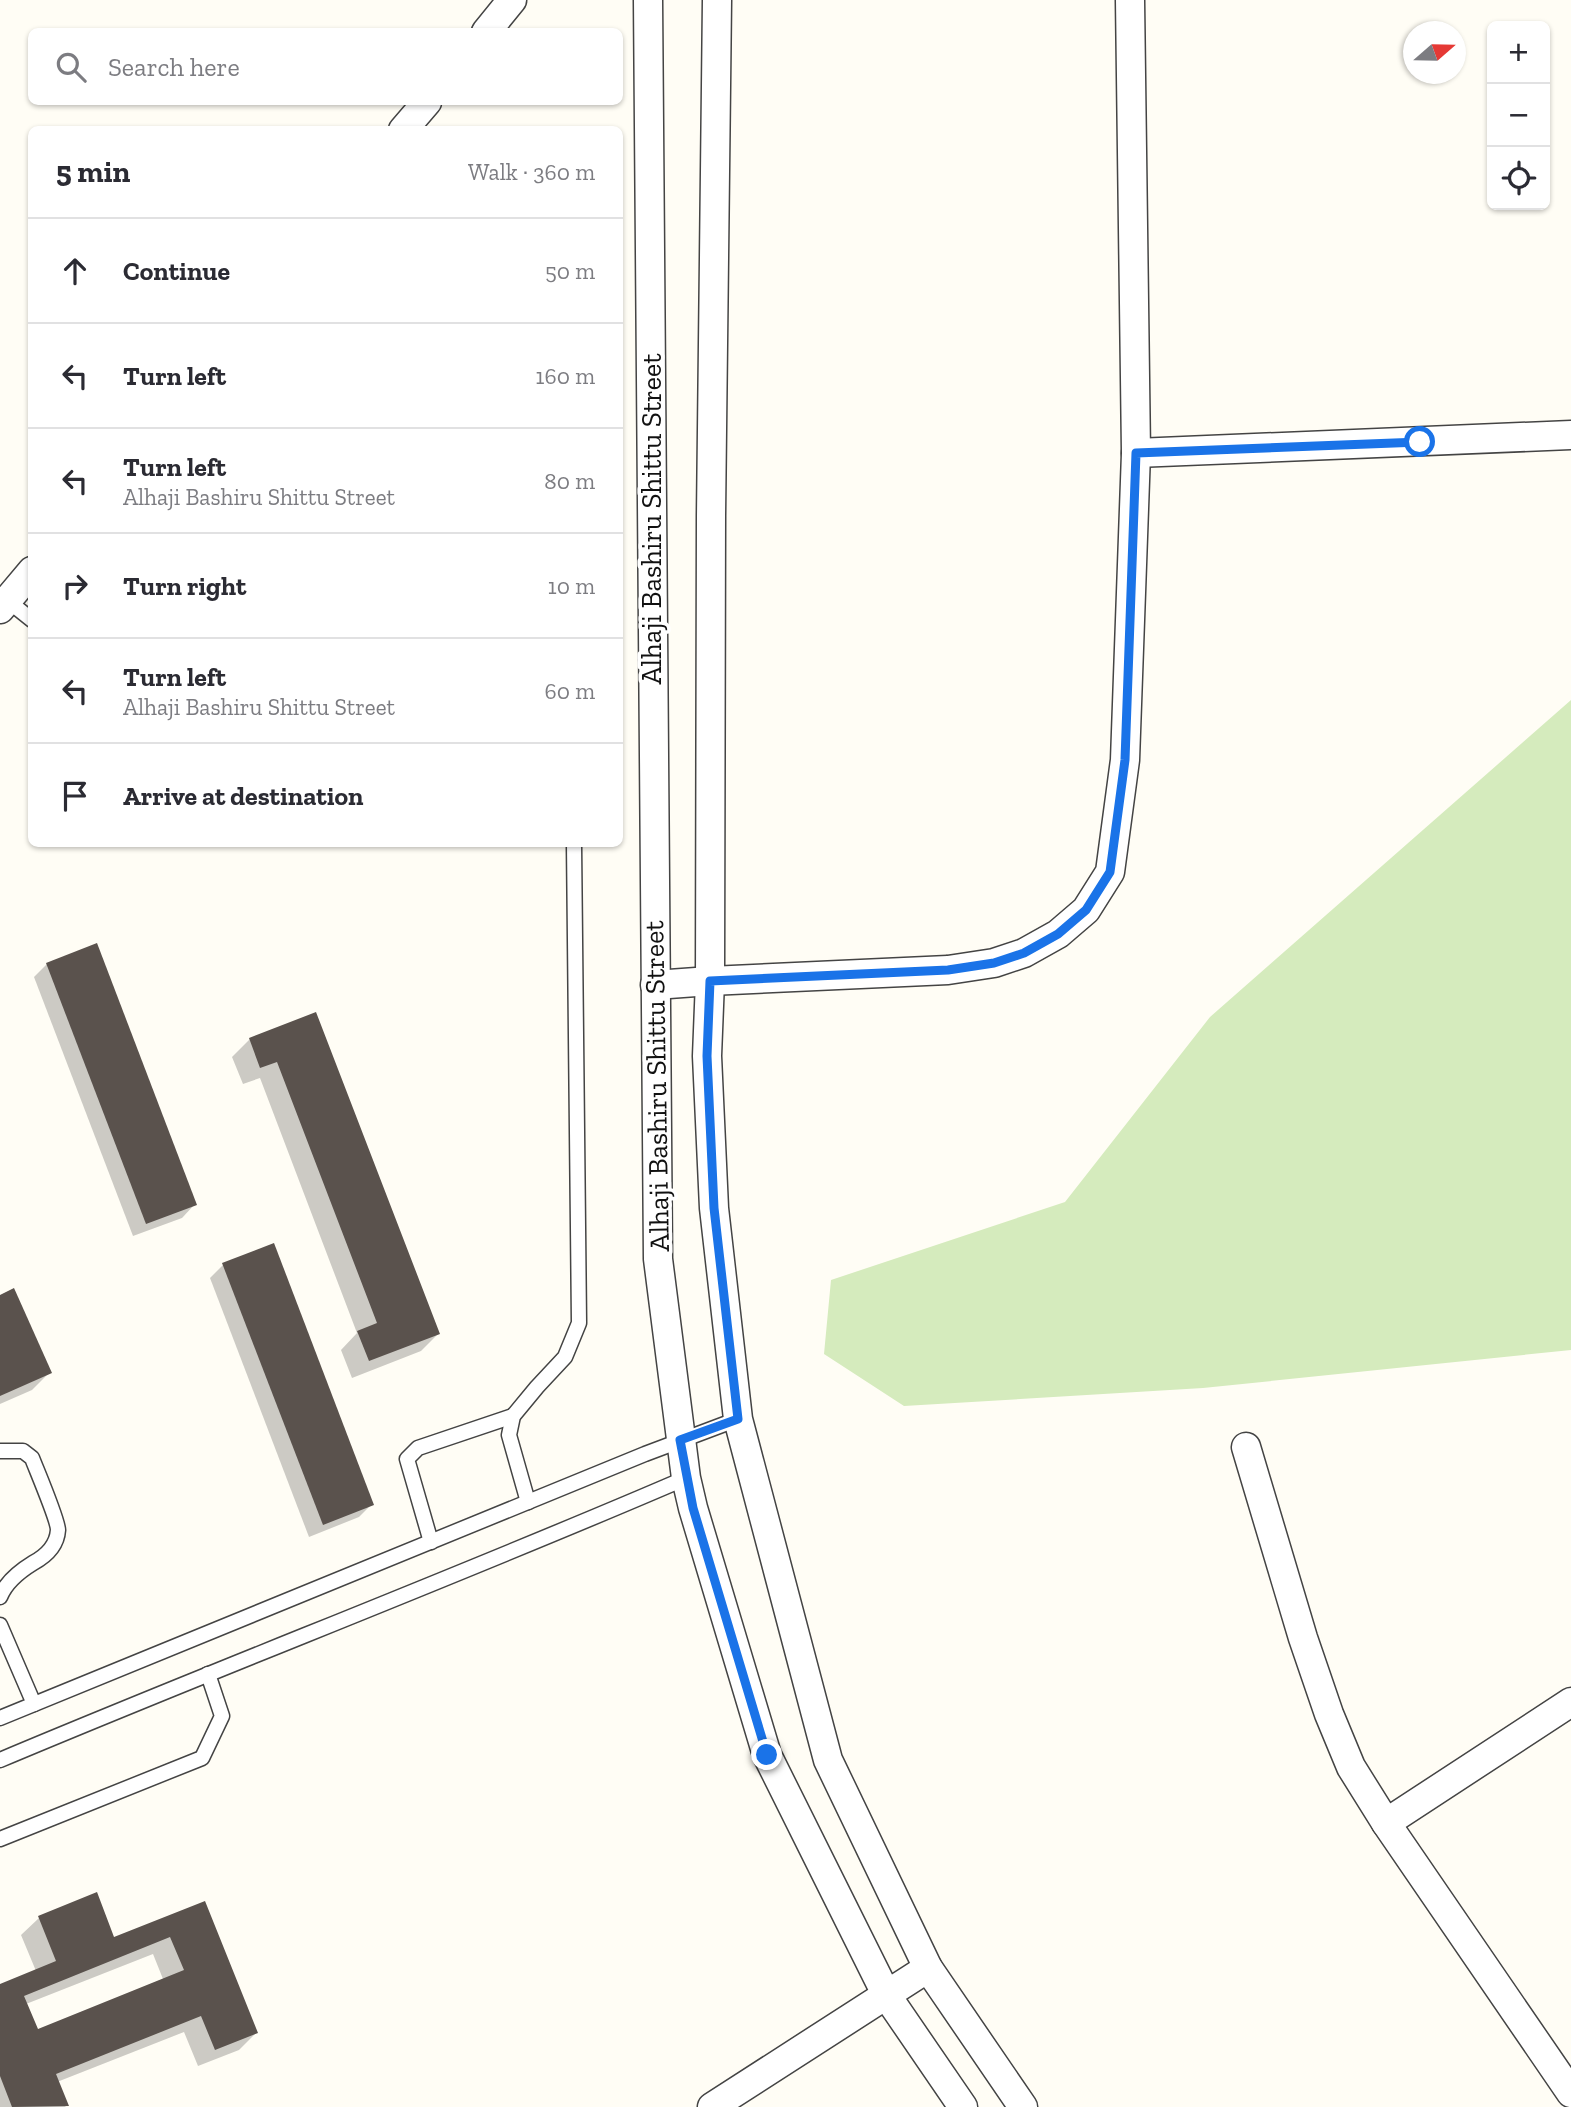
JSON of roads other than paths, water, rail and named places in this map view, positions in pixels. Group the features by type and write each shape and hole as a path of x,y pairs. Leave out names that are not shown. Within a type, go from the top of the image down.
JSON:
{"street":[{"path":"489,28 512,0"},
{"name":"Alhaji Bashiru Shittu Street","path":"648,0 657,1259 680,1440 696,1521 767,1755 887,1996 963,2107"},
{"name":"Alhaji Bashiru Shittu Street","path":"717,0 711,516 710,981 707,1056 714,1208 738,1419 828,1760 928,1968 1023,2107"},
{"path":"654,985 948,970 994,963 1024,953 1058,934 1086,910 1110,872 1125,760 1136,453 1130,0"},
{"path":"406,126 424,105"},
{"path":"1136,453 1571,435"},
{"path":"4,604 28,576"},
{"path":"1246,1447 1303,1638 1329,1714 1351,1767 1571,2093"},
{"path":"1386,1822 1571,1702"},
{"path":"712,2107 928,1968"}],"lane":[{"path":"4,604 28,618"},
{"path":"528,1502 509,1435 513,1416 565,1357 579,1323 574,847"},
{"path":"430,1542 407,1459 418,1448 513,1416"},
{"path":"0,1718 680,1440 738,1419"},
{"path":"0,1451 23,1451 33,1458 58,1528 53,1547 42,1559 18,1572 0,1597"},
{"path":"0,1760 539,1541 686,1478"},
{"path":"0,1625 34,1704"},
{"path":"0,1839 202,1758 222,1716 208,1674"}]}
